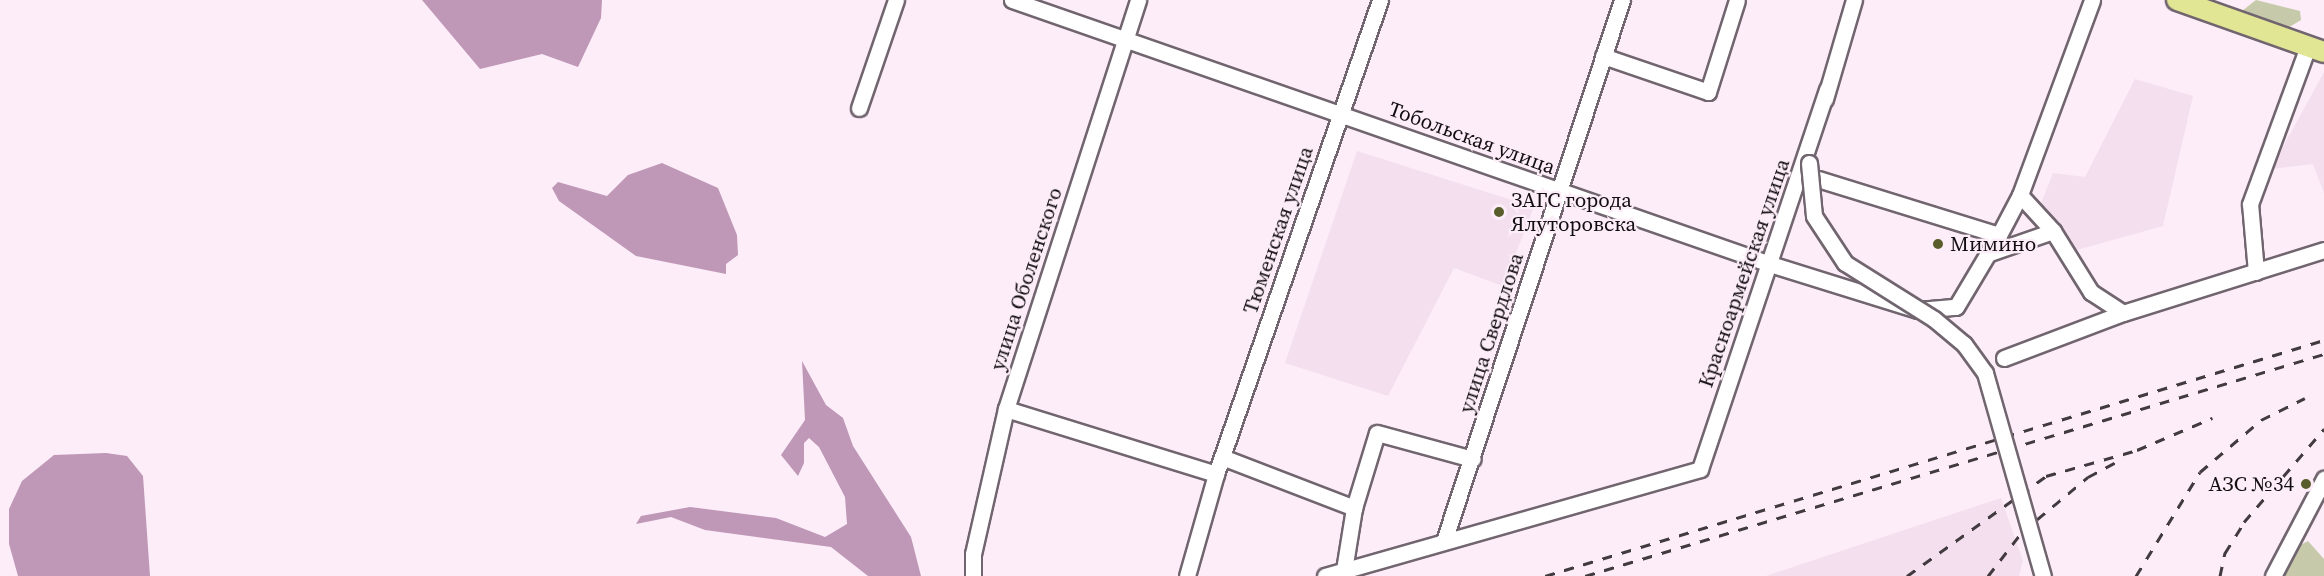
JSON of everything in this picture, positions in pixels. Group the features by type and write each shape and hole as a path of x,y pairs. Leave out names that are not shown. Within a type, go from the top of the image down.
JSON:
{"main road":[{"path":"2177,0 2316,49"}],"street":[{"path":"860,108 896,0"},
{"name":"Тобольская улица","path":"1012,0 1770,264 1918,310 1956,307 1987,254"},
{"name":"улица Оболенского","path":"973,576 973,554 1006,409 1138,0"},
{"name":"Тюменская улица","path":"1186,576 1216,474 1380,0"},
{"name":"улица Свердлова","path":"1444,541 1473,459 1558,191 1622,0"},
{"path":"1603,56 1708,92 1737,0"},
{"path":"1987,254 2000,235 2020,195 2092,0"},
{"name":"Красноармейская улица","path":"1852,1 1809,163 1814,216 1845,263 1934,319 1964,344 1985,373 2043,576"},
{"path":"2256,272 2250,204 2316,49"},
{"name":"Красноармейская улица","path":"1444,541 1700,469 1827,90"},
{"path":"1818,179 2000,235"},
{"path":"2020,195 2053,231 2091,292 2123,313"},
{"path":"1987,254 2053,231"},
{"path":"2004,358 2123,313 2324,250"},
{"path":"1006,409 1216,474"},
{"path":"1344,570 1354,508 1377,433 1473,459"},
{"path":"1222,457 1354,508"},
{"path":"2273,576 2324,479"},
{"path":"1325,576 1444,541"}],"shaded area":[{"path":"422,0 602,0 601,18 578,67 542,54 480,69"},
{"path":"2324,72 2324,193 2313,164 2271,169"},
{"path":"2135,79 2193,96 2163,226 2077,250 2038,211 2053,173 2085,177"},
{"path":"1357,151 1534,207 1503,286 1454,268 1388,396 1285,363"},
{"path":"662,163 718,188 737,235 738,255 726,264 726,274 636,256 559,201 552,188 558,182 607,196 628,175"},
{"path":"802,361 826,405 843,418 853,446 911,537 921,576 868,576 831,547 705,530 671,517 636,524 641,516 690,507 776,518 825,537 847,524 845,497 819,447 809,438 804,443 804,463 798,476 781,455 805,420"},
{"path":"106,453 127,456 143,476 150,576 18,576 9,544 9,509 22,481 54,455"},
{"path":"2001,498 2023,561 2019,576 1766,576"}],"green space":[{"path":"2256,0 2300,11 2301,20 2286,29 2242,11"},
{"path":"2308,541 2324,559 2324,576 2283,576 2297,547"}],"railway":[{"path":"1545,576 2324,340"},
{"path":"1585,576 2324,354"},
{"path":"2136,576 2200,472 2261,420 2305,398"},
{"path":"1907,576 2046,476 2137,450 2212,418"},
{"path":"2220,576 2225,553 2244,522 2324,429"},
{"path":"1988,576 2022,532 2088,477 2122,459"}],"place":[{"name":"ЗАГС города Ялуторовска","path":"1499,212"},
{"name":"Мимино","path":"1938,244"},
{"name":"АЗС №34","path":"2306,484"}]}
